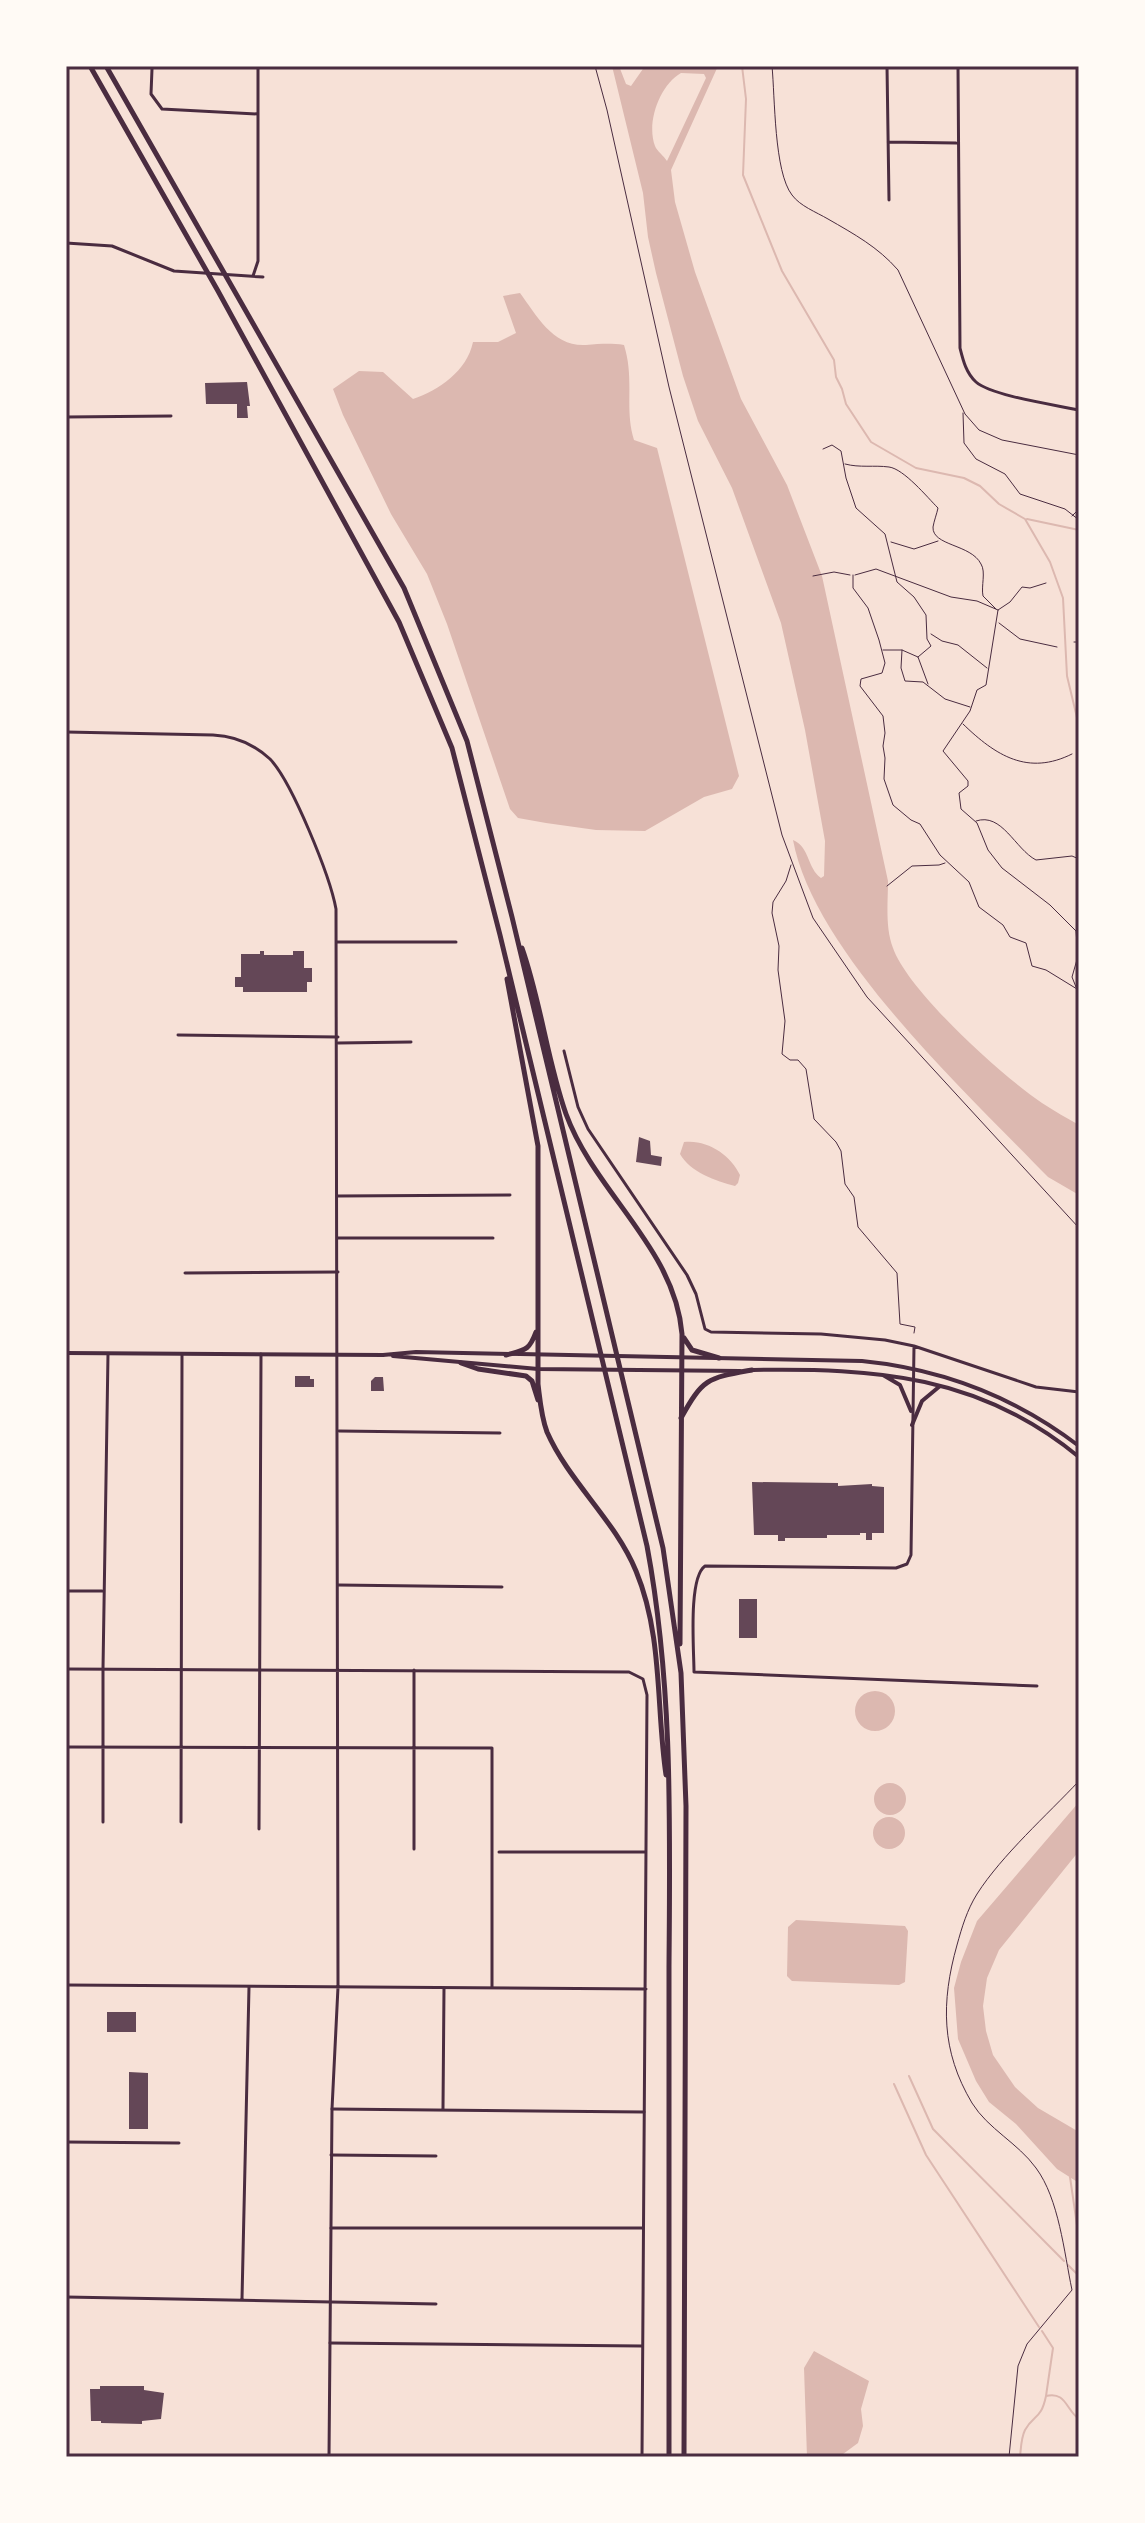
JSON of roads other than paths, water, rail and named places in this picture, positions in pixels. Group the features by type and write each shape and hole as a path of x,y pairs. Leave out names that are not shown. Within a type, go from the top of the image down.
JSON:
{"highway":[{"path":"89,66 218,291 399,622 452,748 500,935 647,1546 656,1596 666,1689 670,1802 669,2457"},
{"path":"106,66 404,588 467,741 663,1548 681,1673"},
{"path":"512,917 543,1019 566,1114 583,1149 667,1276 678,1305 682,1334 681,1673 686,1806 684,2457"},
{"path":"500,935 538,1146 538,1369 541,1413"},
{"path":"506,1355 526,1350 533,1343 538,1327"},
{"path":"682,1334 692,1350 719,1358"},
{"path":"461,1363 478,1369 526,1376 532,1381 555,1447 634,1566 651,1613 670,1802"},
{"path":"680,1419 701,1385 715,1377 752,1370"}],"main road":[{"path":"66,1353 383,1355 416,1352 852,1360 912,1367 971,1385 1007,1400 1057,1429 1079,1446"},
{"path":"383,1355 538,1369 680,1372 818,1369 912,1378 993,1403 1020,1417 1079,1457"},
{"path":"881,1374 900,1385 911,1411"},
{"path":"912,1425 922,1401 942,1385"}],"street":[{"path":"253,276 258,261 258,66"},
{"path":"887,66 889,200"},
{"path":"958,66 960,348 965,367 976,383 997,392 1079,410"},
{"path":"152,69 151,94 162,109 258,114"},
{"path":"888,142 957,143"},
{"path":"66,243 112,246 174,271 263,277"},
{"path":"66,417 171,416"},
{"path":"66,732 221,735 256,748 270,760 284,780 329,878 336,909 338,1987 331,2155 329,2457"},
{"path":"337,942 456,942"},
{"path":"178,1035 338,1037"},
{"path":"338,1043 411,1042"},
{"path":"564,1051 583,1119 687,1275 696,1294 705,1329 711,1332 854,1336 914,1346 1036,1387 1079,1392"},
{"path":"337,1196 510,1195"},
{"path":"338,1238 493,1238"},
{"path":"185,1273 338,1272"},
{"path":"914,1346 911,1558 907,1564 896,1568 705,1566 700,1570 695,1585 694,1672 1037,1686"},
{"path":"103,1822 108,1354"},
{"path":"181,1822 182,1354"},
{"path":"259,1829 261,1354"},
{"path":"339,1431 500,1433"},
{"path":"338,1585 502,1587"},
{"path":"66,1591 104,1591"},
{"path":"66,1669 629,1672 643,1679 647,1695 642,2457"},
{"path":"414,1670 414,1849"},
{"path":"66,1747 492,1748 492,1988"},
{"path":"499,1852 645,1852"},
{"path":"66,1985 646,1989"},
{"path":"242,2299 249,1987"},
{"path":"443,2109 444,1988"},
{"path":"332,2109 645,2112"},
{"path":"66,2142 179,2143"},
{"path":"331,2155 436,2156"},
{"path":"331,2228 643,2228"},
{"path":"66,2297 436,2304"},
{"path":"330,2343 642,2346"}],"waterway":[{"path":"742,66 746,99 743,175 782,271 834,360 836,377 846,404 871,442 916,468 964,478 1025,519 1050,562 1063,598 1067,676 1079,726"},
{"path":"1027,519 1079,530"},
{"path":"909,2076 933,2129 1064,2261"},
{"path":"894,2084 926,2155 1039,2327"},
{"path":"1070,2177 1079,2239"},
{"path":"1068,2265 1079,2276"},
{"path":"1042,2331 1053,2348 1046,2396"},
{"path":"1020,2457 1024,2433 1040,2413 1046,2396 1058,2396 1079,2419"}]}
